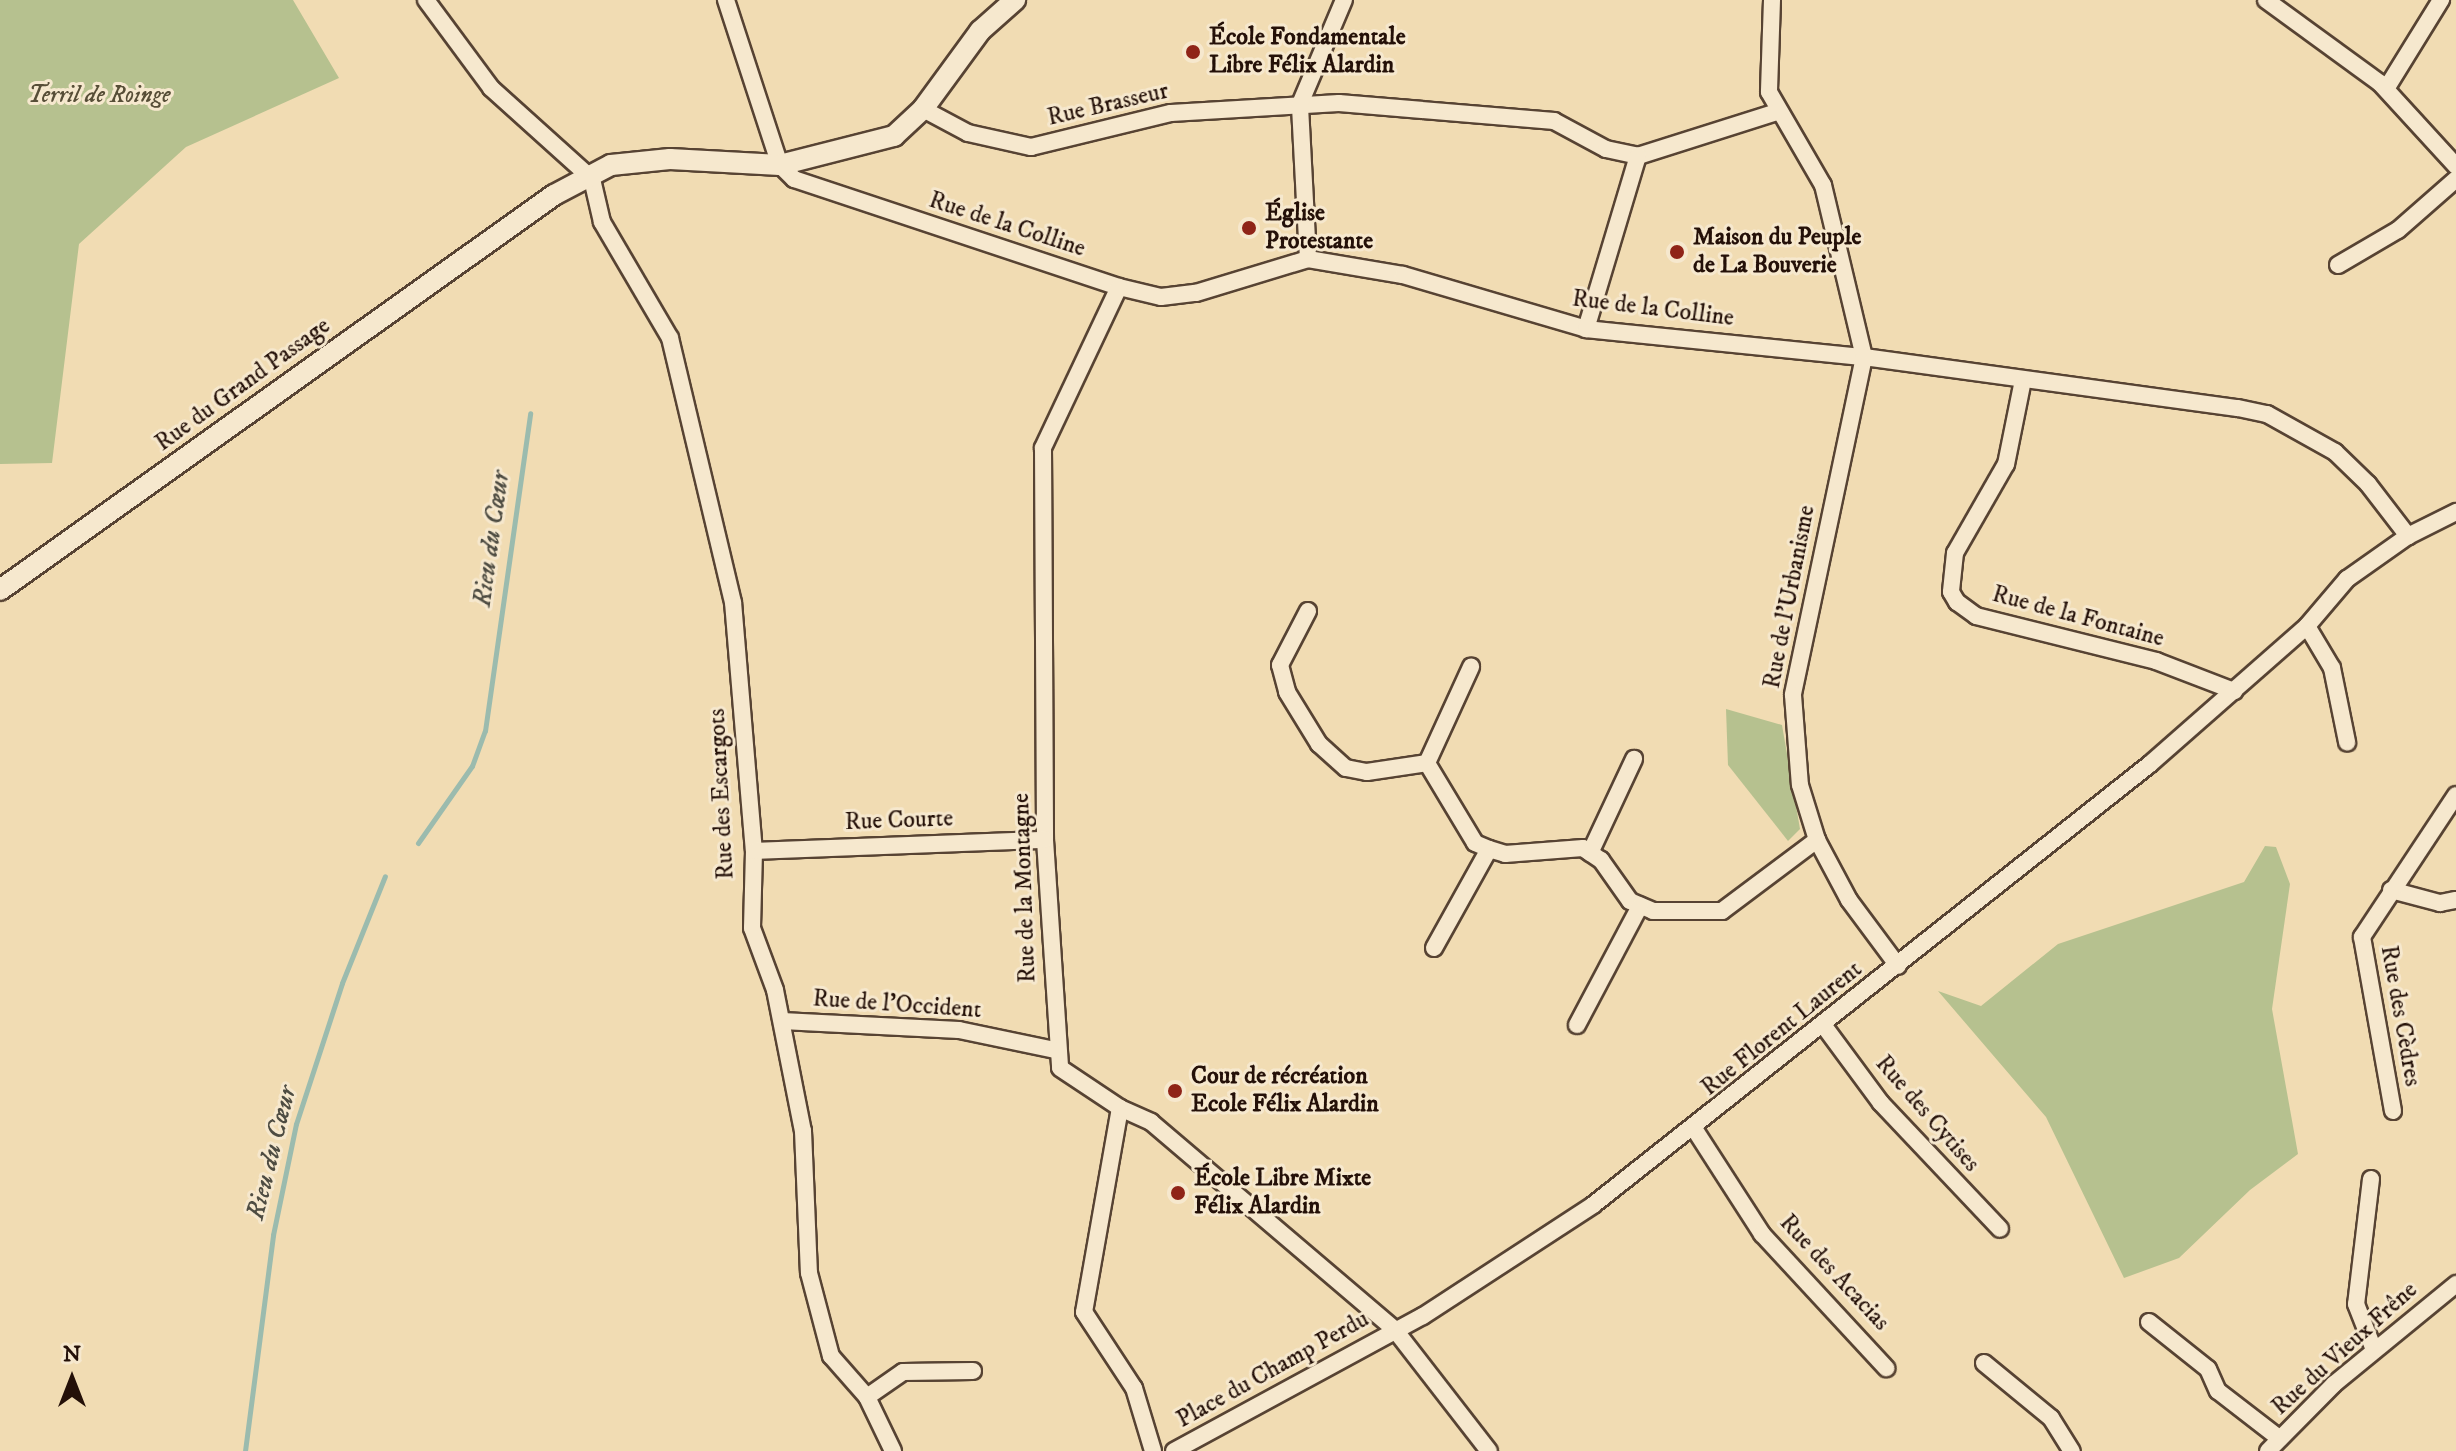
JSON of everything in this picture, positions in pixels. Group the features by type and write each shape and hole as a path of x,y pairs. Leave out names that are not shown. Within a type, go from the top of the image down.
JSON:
{"street":[{"path":"426,0 491,88 592,179 611,165 670,159 780,165 894,136 923,109 980,31 1015,0"},
{"path":"726,0 780,165"},
{"path":"1308,259 1300,104 1344,0"},
{"path":"1772,0 1769,92 1777,112 1823,185 1864,357"},
{"path":"2266,0 2386,89 2456,166"},
{"path":"2386,89 2441,0"},
{"name":"Rue Brasseur","path":"923,109 968,133 1031,147 1171,113 1300,104 1554,121 1606,149 1638,156"},
{"path":"1586,329 1638,156 1777,112"},
{"name":"Rue de la Colline","path":"780,165 794,179 1119,287 1161,297 1196,293 1308,259 1403,275 1586,329 1864,357 2267,414 2335,452 2368,484 2408,536"},
{"name":"Rue du Grand Passage","path":"0,590 516,220 554,195 592,179"},
{"name":"Rue des Escargots","path":"592,179 602,222 670,338 699,443 733,602 754,851 752,928 782,1021 803,1131 809,1273 831,1356 867,1397 893,1451"},
{"path":"2338,265 2398,230 2456,179"},
{"name":"Rue de la Montagne","path":"1055,1050 1045,840 1043,448 1119,287"},
{"name":"Rue de l'Urbanisme","path":"1864,357 1793,695 1800,785 1817,840 1849,900 1898,966"},
{"name":"Rue de la Fontaine","path":"2023,380 2006,464 1955,553 1951,592 1957,602 1976,616 2156,661 2234,691"},
{"path":"2234,691 2307,626 2347,579 2408,536 2456,512"},
{"path":"1308,611 1280,665 1287,692 1319,744 1346,768 1367,772 1427,763"},
{"path":"2307,626 2332,668 2347,742"},
{"path":"1427,763 1471,667"},
{"name":"Rue Florent Laurent","path":"1395,1330 1593,1205 1695,1130 2234,691"},
{"path":"1590,853 1634,759"},
{"path":"1427,763 1475,843 1505,854 1583,848 1601,860 1630,901 1653,911 1722,911 1817,840"},
{"name":"Rue des Cèdres","path":"2393,1111 2368,997 2362,937 2456,795"},
{"name":"Rue Courte","path":"754,851 1045,840"},
{"path":"1434,948 1489,849"},
{"path":"2391,890 2440,903 2456,900"},
{"path":"1577,1025 1640,906"},
{"name":"Rue de l'Occident","path":"782,1021 959,1030 1055,1050"},
{"name":"Rue des Cytises","path":"1824,1026 1881,1103 2000,1229"},
{"path":"1055,1050 1060,1068 1120,1108 1151,1122 1395,1330 1489,1451"},
{"path":"1120,1108 1084,1312 1134,1388 1153,1451"},
{"name":"Rue des Acacias","path":"1695,1130 1762,1234 1886,1368"},
{"path":"2371,1179 2356,1304 2374,1350"},
{"name":"Rue du Vieux Frêne","path":"2268,1451 2374,1350 2456,1284"},
{"path":"2149,1322 2208,1369 2218,1391 2280,1439"},
{"name":"Place du Champ Perdu","path":"1174,1451 1395,1330"},
{"path":"1984,1363 2051,1418 2072,1451"},
{"path":"867,1397 903,1372 973,1371"}],"green space":[{"name":"Terril de Roinge","path":"0,0 293,0 339,78 186,147 79,244 52,463 0,464"},
{"path":"1726,709 1782,725 1800,829 1788,841 1728,765"},
{"path":"2265,846 2276,847 2290,884 2272,1009 2298,1154 2250,1190 2179,1258 2124,1278 2046,1117 1938,991 1981,1006 2058,944 2244,882"}],"waterway":[{"name":"Rieu du Cœur","path":"418,843 472,766 485,731 530,413"},
{"name":"Rieu du Cœur","path":"245,1451 273,1235 296,1124 342,983 385,876"}],"place":[{"name":"École Fondamentale Libre Félix Alardin","path":"1193,52"},
{"name":"Église Protestante","path":"1249,228"},
{"name":"Maison du Peuple de La Bouverie","path":"1677,252"},
{"name":"Cour de récréation Ecole Félix Alardin","path":"1175,1091"},
{"name":"École Libre Mixte Félix Alardin","path":"1178,1193"}]}
